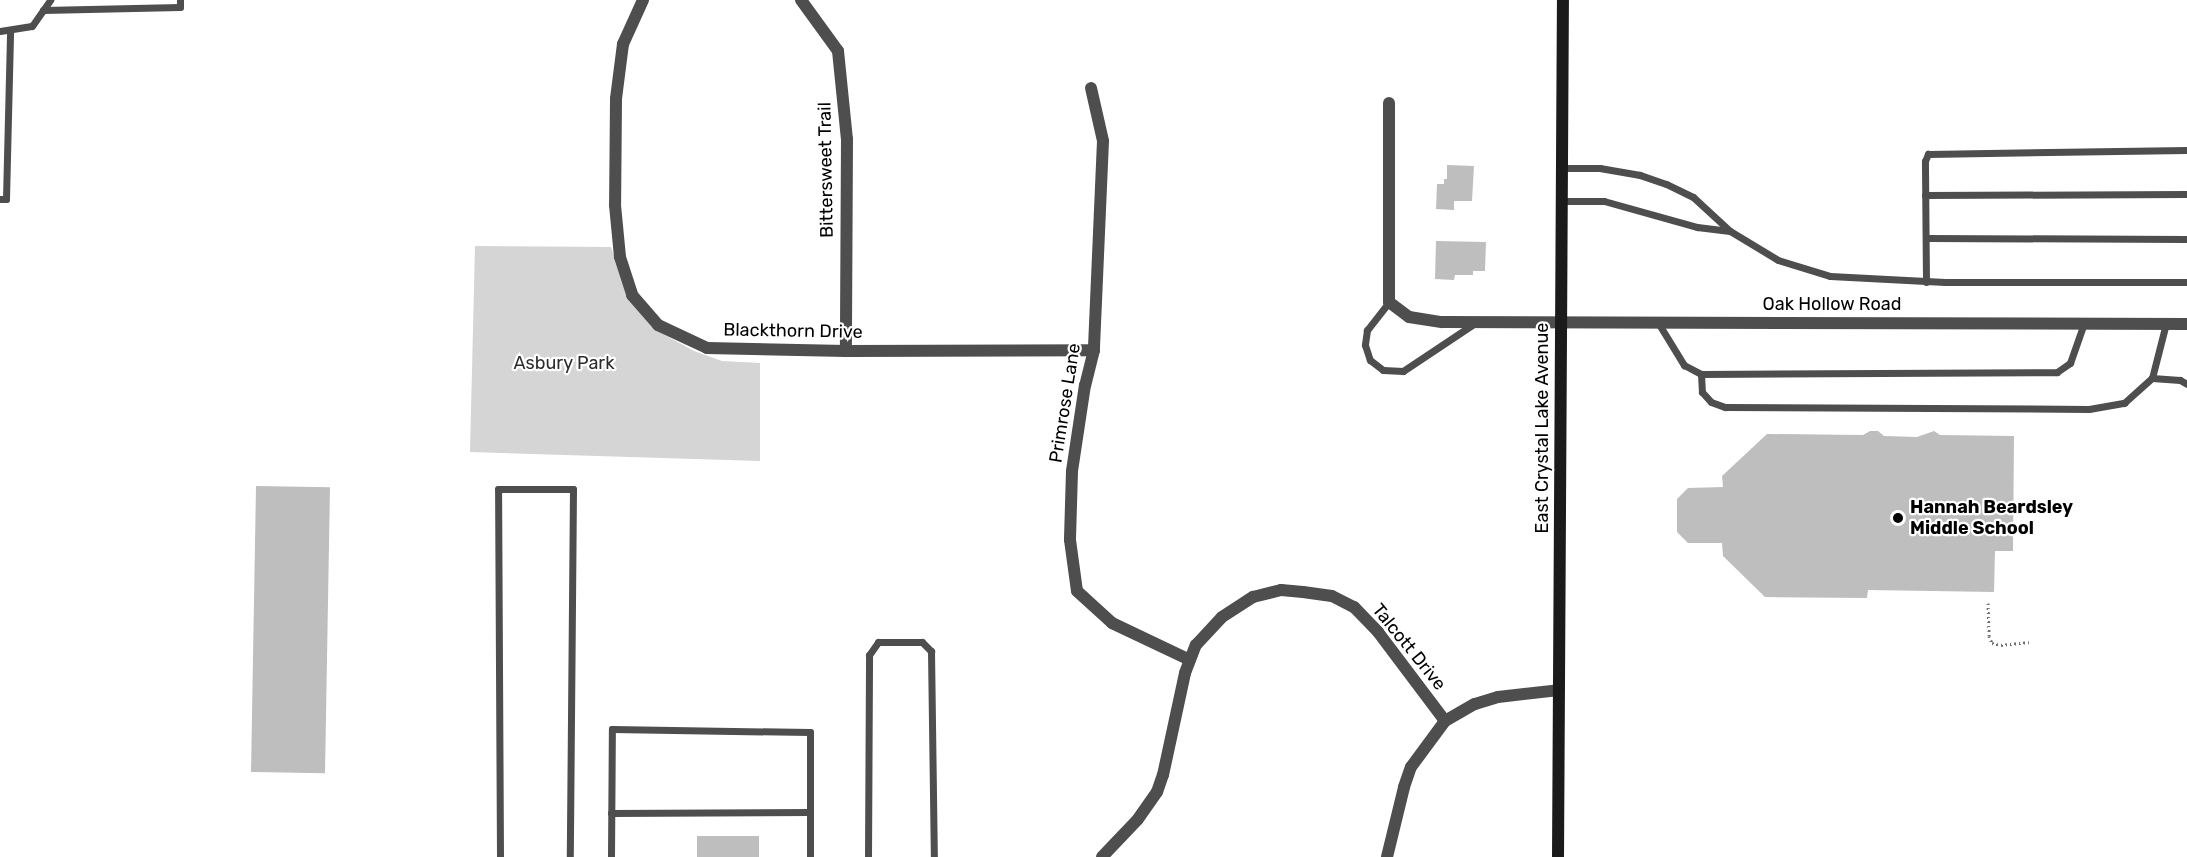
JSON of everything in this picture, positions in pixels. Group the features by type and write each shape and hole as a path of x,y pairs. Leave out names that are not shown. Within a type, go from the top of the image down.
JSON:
{"street":[{"name":"Blackthorn Drive","path":"643,0 622,44 616,99 615,205 620,257 632,295 658,324 707,348 846,351 1094,350"},
{"name":"Bittersweet Trail","path":"801,0 838,51 847,139 846,351"},
{"name":"East Crystal Lake Avenue","path":"1558,857 1563,0"},
{"name":"Primrose Lane","path":"1091,88 1103,141 1094,350 1085,385 1072,471 1070,540 1077,591 1112,623 1190,660"},
{"path":"1389,103 1389,302"},
{"name":"Oak Hollow Road","path":"1389,302 1409,317 1442,322 2187,324"},
{"name":"Talcott Drive","path":"1102,857 1138,819 1157,792 1190,660 1205,634 1237,606 1253,597 1281,590 1332,596 1354,607 1367,619 1445,721"},
{"path":"1387,857 1411,767 1445,721 1475,704 1498,697 1559,690"}],"lane":[{"path":"0,31 32,26 50,0"},
{"path":"43,10 180,7 180,0"},
{"path":"0,199 6,199 9,30"},
{"path":"1926,282 1925,161 1928,154 2187,150"},
{"path":"1562,168 1600,168 1640,175 1666,184 1693,197 1730,231 1778,260 1830,276 1926,282 2187,282"},
{"path":"1925,195 2187,194"},
{"path":"1562,201 1604,201 1697,227 1730,231"},
{"path":"1926,238 2187,239"},
{"path":"1389,302 1367,330 1365,345 1370,360 1383,370 1403,371 1477,322"},
{"path":"1657,321 1684,365 1701,374 2056,372 2070,363 2084,322"},
{"path":"1701,374 1702,392 1711,402 1725,407 2089,409 2124,403 2152,378 2166,323"},
{"path":"2152,378 2180,380 2187,384"},
{"path":"500,857 498,489 573,489 570,857"},
{"path":"868,857 869,656 878,642 922,642 931,651 934,857"},
{"path":"611,857 612,729 810,732 810,857"},
{"path":"611,813 810,812"}],"path":[{"path":"1988,603 1989,636 1992,643 2001,645 2030,642"}],"green space":[{"name":"Asbury Park","path":"475,246 611,247 629,298 654,329 694,351 722,361 760,363 760,461 470,452"}],"building":[{"path":"1447,165 1474,166 1472,201 1454,201 1454,210 1436,209 1437,184 1444,184 1444,179 1447,179"},
{"path":"1436,241 1486,242 1485,271 1473,271 1473,275 1455,275 1454,280 1435,279"},
{"name":"Hannah Beardsley Middle School","path":"1870,431 1878,431 1884,436 1917,437 1934,431 1940,435 2014,436 2013,551 1995,551 1994,592 1868,590 1867,598 1765,597 1723,556 1722,543 1688,543 1677,532 1677,499 1688,488 1723,487 1722,476 1767,434 1863,435"},
{"path":"256,486 330,487 325,773 251,772"},
{"path":"697,836 759,836 759,857 697,857"}],"place":[{"name":"Hannah Beardsley Middle School","path":"1898,518"}]}
